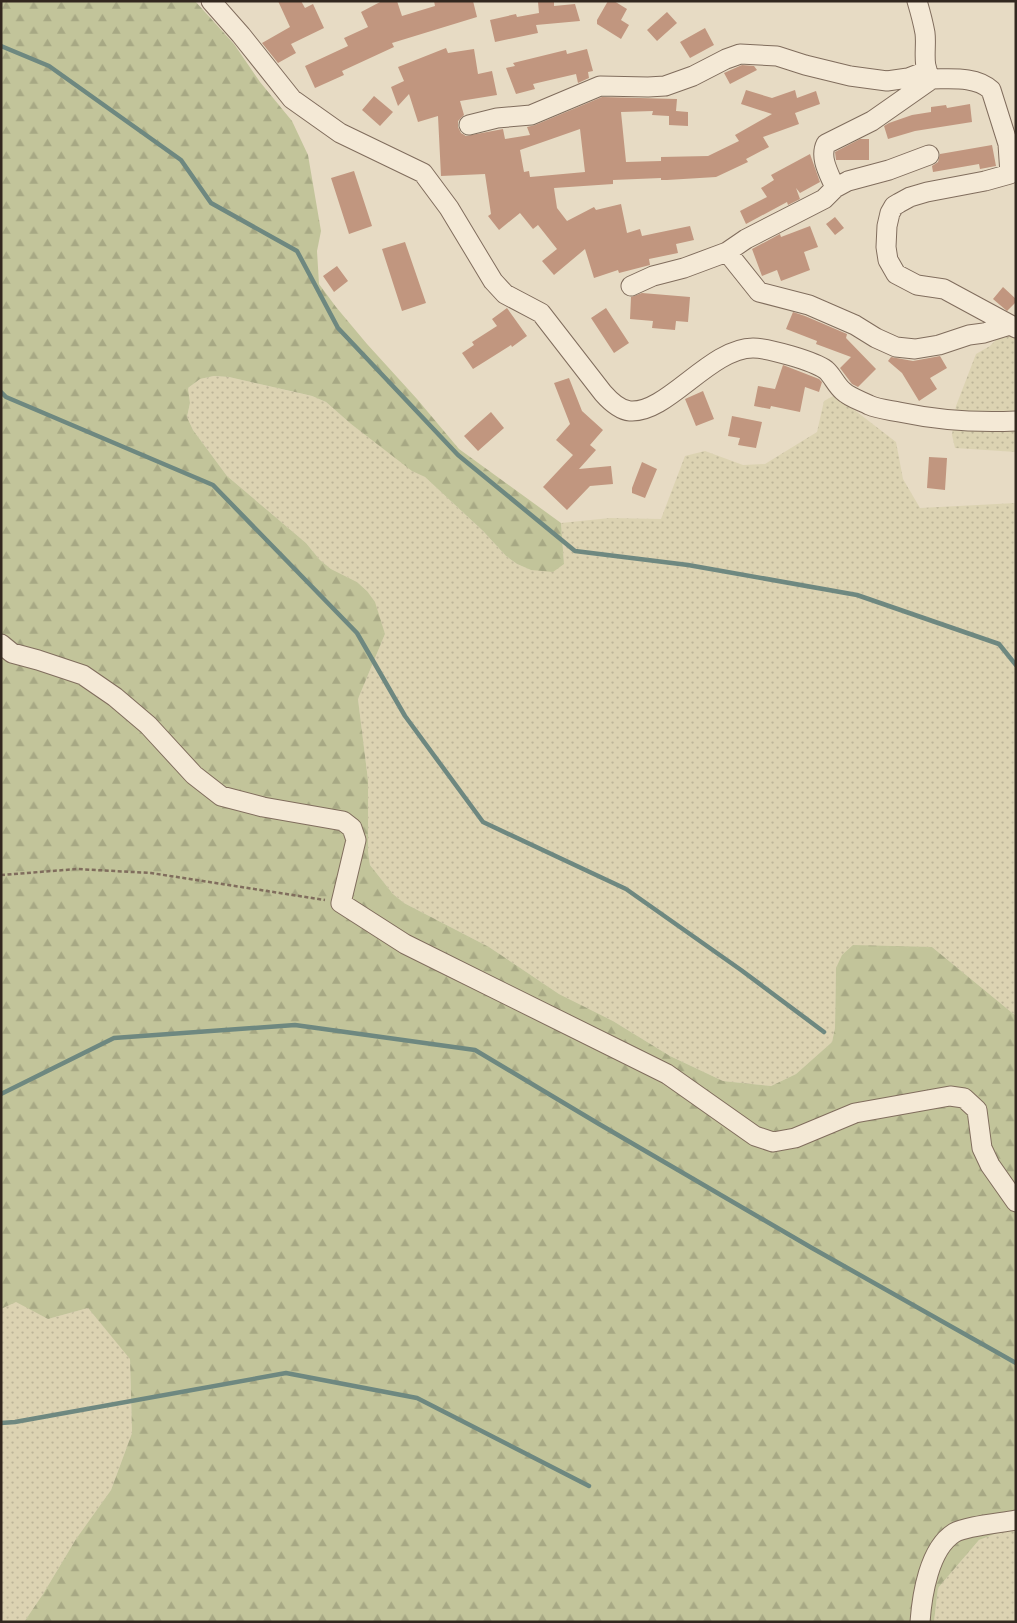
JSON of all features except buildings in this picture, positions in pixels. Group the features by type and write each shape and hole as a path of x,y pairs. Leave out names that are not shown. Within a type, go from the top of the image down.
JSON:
{"street":[{"path":"211,1 241,35 292,100 340,134 424,173 448,208 493,282 505,294 541,313 610,401 619,407 629,411 648,408 709,365 740,350 753,348 780,353 826,370 843,392 872,406 939,419 1016,421"},
{"path":"917,1 925,33 929,75"},
{"path":"469,125 497,118 531,115 600,86 648,88 665,86 693,76 740,54 777,56 850,76 887,81 929,75 975,81 987,86 991,90 1008,144 1010,174 985,181 927,192 910,197 894,206 890,212 887,226 886,247 888,260 896,274 917,285 944,289 1013,326"},
{"path":"835,188 824,158 823,150 826,144 872,121 901,102 929,75"},
{"path":"631,286 653,276 684,268 727,252 746,238 824,199 835,188 848,181 889,170 928,155"},
{"path":"727,252 759,292 809,306 855,325 876,338 896,347 915,349 939,345 970,335 1013,326"},
{"path":"1,644 12,653 83,675 115,697 148,725 194,775 221,796 263,807 343,821 348,824 352,828 356,840 341,903 404,944 667,1074 755,1136 773,1142 795,1138 855,1113 950,1096 964,1098 977,1110 982,1148 990,1166 1016,1202"},
{"path":"920,1622 922,1601 934,1558 945,1542 955,1533 963,1530 1016,1520"}],"path":[{"path":"1,875 77,869 151,873 341,903"}],"shaded area":[{"path":"1016,320 1016,452 955,448 952,435 956,406 976,354 990,346"},
{"path":"214,376 229,377 312,396 326,402 351,424 412,470 425,477 483,531 506,556 517,564 531,570 564,564 561,523 610,518 661,519 685,456 705,451 743,465 765,464 817,432 824,401 835,395 896,442 903,479 920,508 1016,503 1016,1016 932,947 836,968 835,1028 832,1042 796,1074 771,1086 723,1081 670,1056 613,1021 559,994 489,947 404,903 393,894 370,865 368,851 368,780 358,699 385,634 367,591 357,582 331,569 320,560 306,543 227,476 193,430 187,417 190,403 188,388 200,379"},
{"path":"16,1301 48,1319 88,1308 130,1358 132,1433 111,1490 76,1539 24,1622 1,1622 1,1309"},
{"path":"1016,1526 1016,1622 934,1622 938,1588 979,1540"}],"green space":[{"path":"1,1 195,1 234,44 260,82 292,121 308,155 321,231 317,251 319,284 367,344 459,449 561,523 564,564 553,572 531,570 517,564 506,556 483,531 425,477 412,471 351,424 326,402 312,396 229,377 214,376 200,379 188,388 190,403 187,417 193,430 227,476 306,543 320,560 331,569 357,582 375,602 385,634 358,699 368,780 368,851 370,865 393,894 404,903 489,947 559,994 613,1021 670,1056 723,1081 771,1086 796,1074 832,1042 835,1028 836,968 842,955 853,945 932,947 1016,1016 1016,1526 979,1540 938,1588 934,1622 24,1622 76,1539 111,1490 132,1433 130,1359 88,1308 48,1319 16,1302 1,1309"}],"waterway":[{"path":"1,46 49,66 181,160 211,203 297,251 338,328 458,455 575,551 688,565 857,595 999,644 1016,665"},
{"path":"1,392 6,397 213,485 357,633 405,716 483,822 626,889 741,970 824,1032"},
{"path":"1,1094 114,1038 295,1025 475,1050 812,1248 1016,1363"},
{"path":"1,1423 286,1373 417,1398 589,1486"}]}
